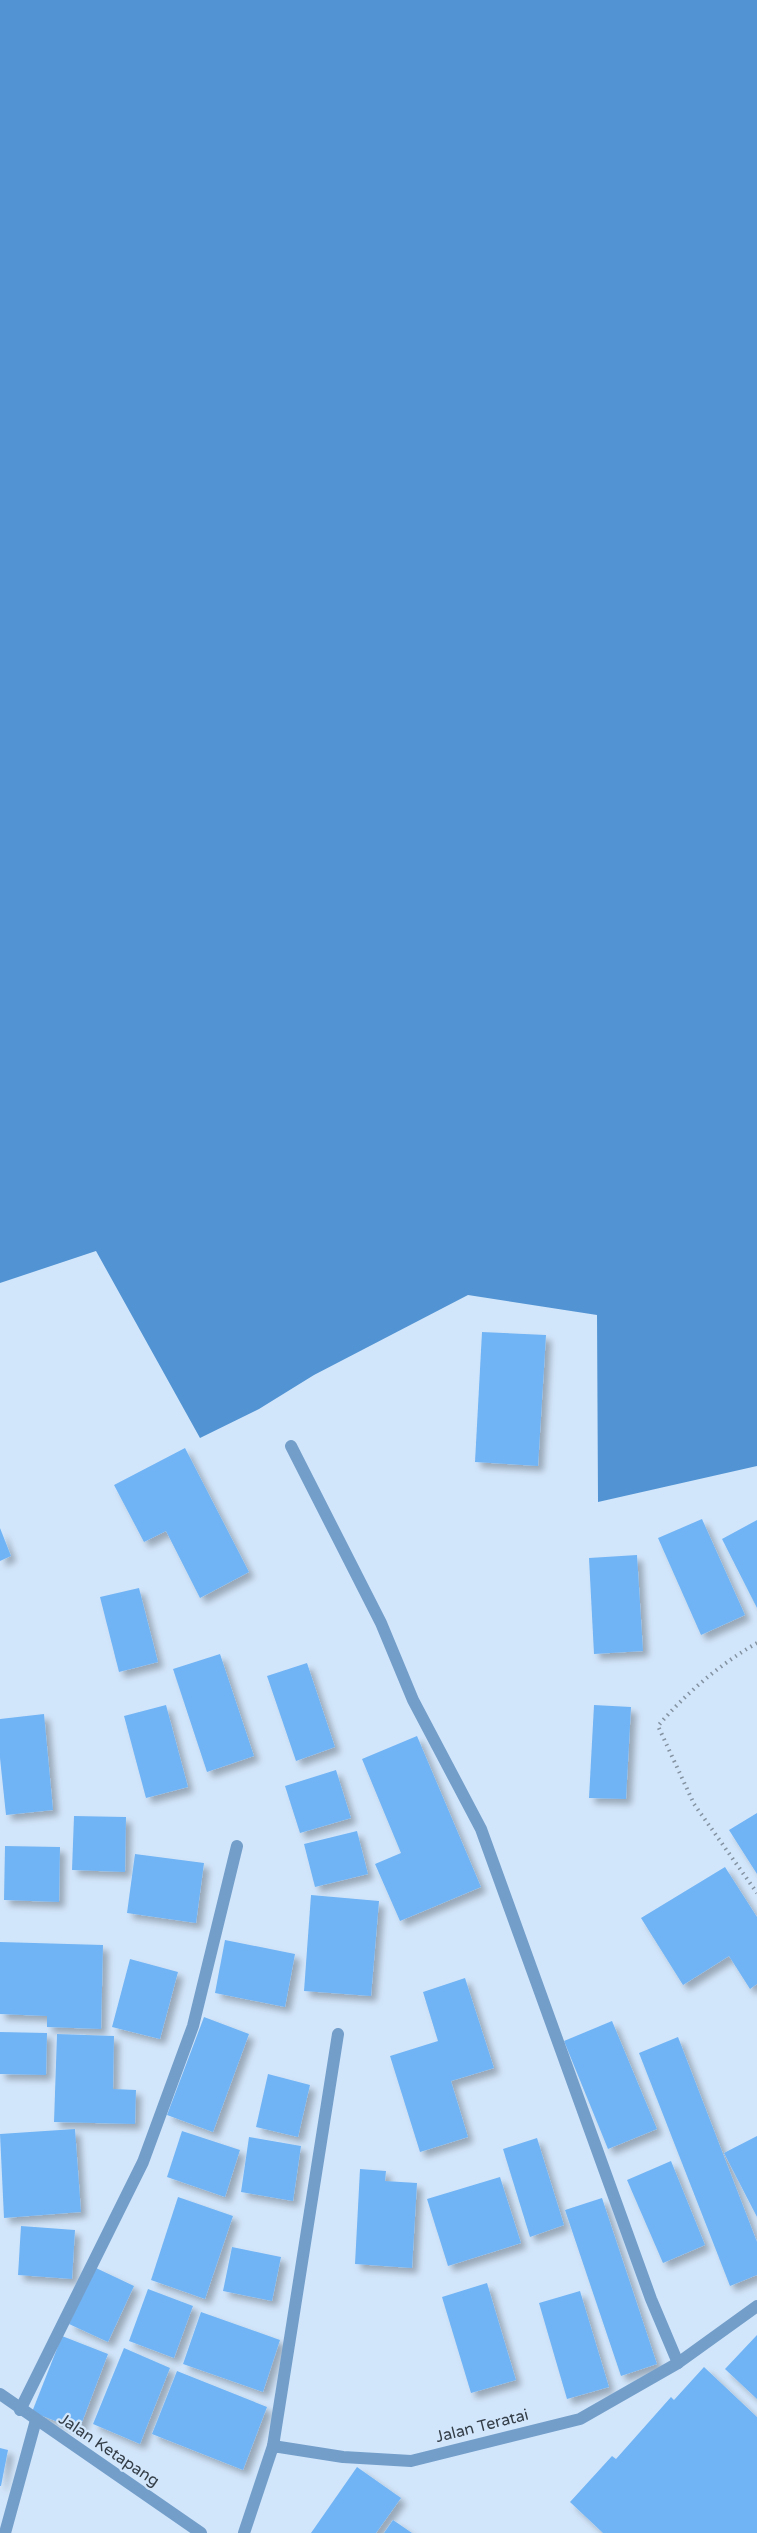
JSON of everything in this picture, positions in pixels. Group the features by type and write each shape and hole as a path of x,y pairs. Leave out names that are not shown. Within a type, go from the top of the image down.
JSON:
{"street":[{"path":"291,1446 381,1623 413,1700 481,1829 651,2299 678,2364"},
{"path":"20,2410 143,2162 192,2026 237,1846"},
{"path":"244,2533 273,2446 338,2034"},
{"name":"Jalan Teratai","path":"273,2446 343,2457 411,2461 580,2419 678,2364 757,2306"},
{"name":"Jalan Ketapang","path":"0,2394 201,2533"},
{"path":"5,2533 36,2420"}],"path":[{"path":"757,1643 701,1684 676,1705 658,1726 694,1804 757,1893"}],"water":[{"path":"0,0 757,0 757,1466 598,1502 597,1315 468,1295 314,1375 259,1409 200,1438 96,1251 0,1283"}],"building":[{"path":"482,1332 546,1335 538,1466 475,1462"},
{"path":"185,1448 249,1572 200,1598 166,1531 144,1542 114,1485"},
{"path":"702,1519 745,1615 701,1635 658,1538"},
{"path":"757,1520 757,1608 722,1539"},
{"path":"0,1528 11,1556 0,1561"},
{"path":"637,1555 643,1651 594,1654 589,1558"},
{"path":"139,1588 158,1662 119,1672 100,1597"},
{"path":"220,1654 254,1756 207,1772 173,1669"},
{"path":"307,1663 335,1747 296,1761 267,1676"},
{"path":"166,1705 188,1787 146,1798 124,1716"},
{"path":"594,1705 631,1707 626,1799 589,1798"},
{"path":"44,1714 53,1810 6,1815 0,1758 0,1719"},
{"path":"417,1736 481,1887 400,1921 375,1864 401,1853 362,1759"},
{"path":"336,1770 351,1818 300,1833 285,1786"},
{"path":"757,1813 757,1874 729,1830"},
{"path":"74,1816 126,1817 125,1872 72,1870"},
{"path":"357,1831 368,1874 315,1887 304,1844"},
{"path":"5,1846 60,1847 59,1902 4,1900"},
{"path":"135,1854 204,1863 196,1923 127,1913"},
{"path":"725,1867 757,1917 757,1984 750,1989 729,1956 683,1985 641,1918"},
{"path":"311,1895 379,1901 371,1996 304,1991"},
{"path":"225,1940 295,1954 285,2007 215,1993"},
{"path":"0,1942 103,1945 101,2029 47,2027 47,2016 0,2014"},
{"path":"130,1959 178,1972 160,2039 112,2027"},
{"path":"465,1978 494,2068 451,2081 468,2137 420,2152 390,2056 438,2041 423,1992"},
{"path":"204,2017 249,2034 213,2132 167,2115"},
{"path":"612,2021 657,2129 608,2149 564,2041"},
{"path":"0,2032 47,2033 46,2075 0,2074"},
{"path":"57,2034 114,2036 113,2089 136,2090 135,2124 54,2122"},
{"path":"678,2037 757,2242 757,2275 730,2286 639,2053"},
{"path":"268,2074 310,2085 298,2137 256,2127"},
{"path":"75,2129 81,2212 4,2218 0,2134"},
{"path":"182,2131 240,2150 225,2197 167,2177"},
{"path":"757,2136 757,2217 724,2153"},
{"path":"249,2137 301,2146 293,2201 241,2192"},
{"path":"537,2138 564,2225 530,2237 503,2149"},
{"path":"671,2161 705,2245 663,2263 627,2180"},
{"path":"360,2169 386,2171 385,2181 417,2183 412,2268 355,2264"},
{"path":"500,2177 521,2243 448,2266 427,2199"},
{"path":"178,2197 233,2216 205,2299 151,2280"},
{"path":"602,2198 657,2364 621,2376 565,2210"},
{"path":"21,2226 75,2230 72,2279 18,2275"},
{"path":"232,2247 281,2257 272,2301 223,2291"},
{"path":"96,2268 134,2286 108,2342 69,2324"},
{"path":"487,2283 516,2380 471,2393 442,2297"},
{"path":"148,2289 193,2306 174,2358 129,2341"},
{"path":"580,2291 609,2387 567,2399 539,2303"},
{"path":"201,2312 280,2340 263,2392 183,2364"},
{"path":"757,2335 757,2399 725,2369"},
{"path":"62,2336 108,2354 79,2430 32,2412"},
{"path":"124,2348 170,2368 140,2444 93,2424"},
{"path":"704,2367 757,2417 757,2533 603,2533 570,2502 612,2456 616,2459 671,2397 674,2400"},
{"path":"177,2371 267,2407 243,2470 152,2434"},
{"path":"0,2448 8,2450 1,2486 0,2486"},
{"path":"357,2467 401,2498 376,2533 311,2533"},
{"path":"393,2520 412,2533 384,2533"}]}
